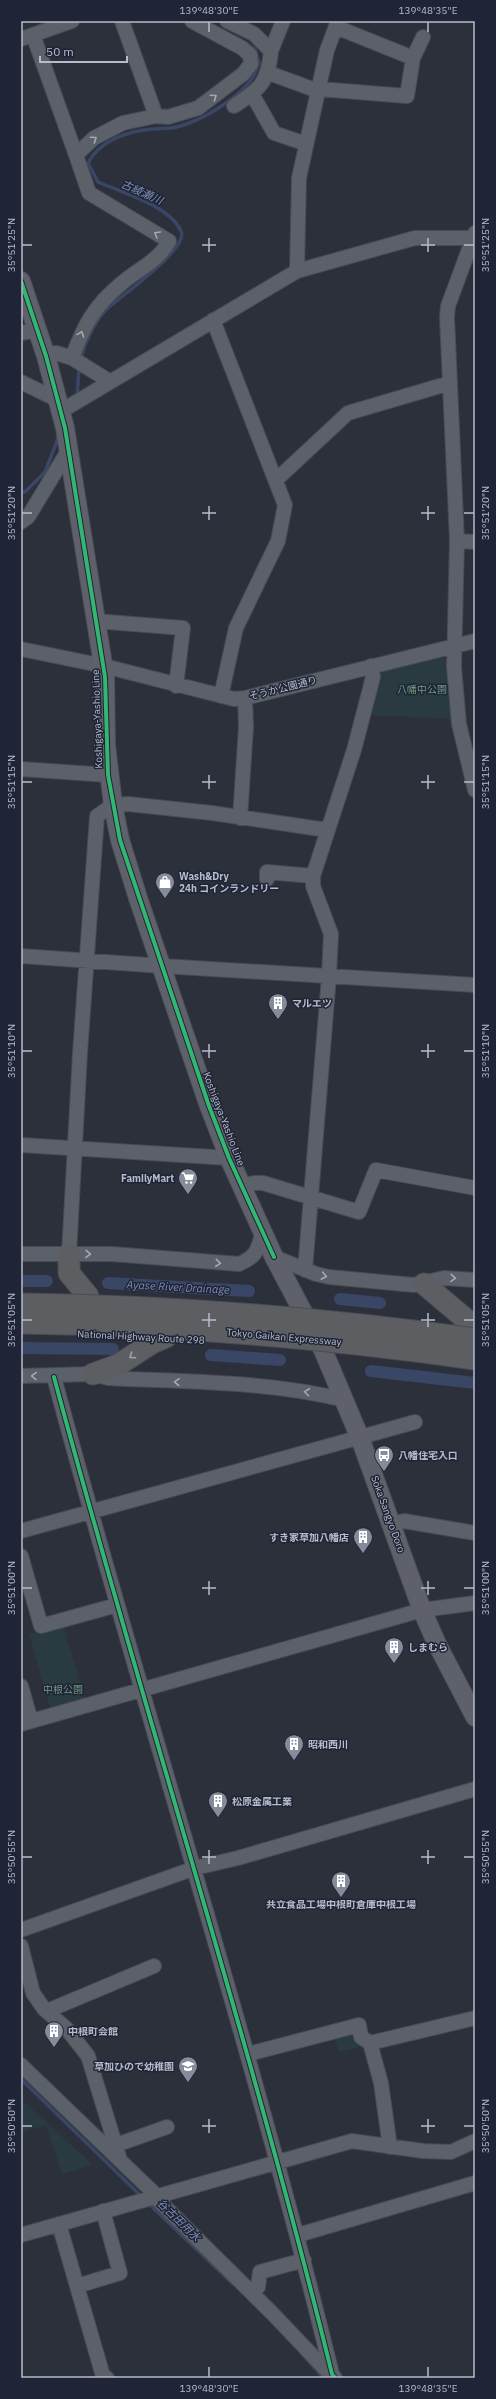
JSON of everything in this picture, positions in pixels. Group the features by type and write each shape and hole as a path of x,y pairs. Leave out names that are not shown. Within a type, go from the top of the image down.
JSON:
{"highway":[{"path":"69,1254 69,1273 88,1296"},
{"path":"424,1284 475,1326"},
{"path":"21,1296 88,1296 302,1309 475,1330"},
{"name":"Tokyo Gaikan Expressway","path":"21,1304 83,1305 223,1313 377,1327 475,1339"},
{"name":"Tokyo Gaikan Expressway","path":"21,1323 157,1327 218,1331 356,1344 475,1359"},
{"name":"National Highway Route 298","path":"21,1333 166,1337 323,1350 475,1369"},
{"path":"93,1374 118,1365 152,1342 166,1337"}],"main road":[{"name":"Koshigaya-Yashio Line","path":"21,281 29,332 46,356 60,404 95,621 104,666 108,775 122,848 209,1106 229,1158 274,1257 302,1309"},
{"name":"Soka Sangyo Doro","path":"302,1309 323,1350 345,1400 422,1610 437,1644 475,1717"}],"street":[{"path":"122,21 156,116"},
{"path":"76,155 94,138 123,123 156,116 168,117 198,108 243,74 250,64 250,55 242,48 192,21"},
{"path":"227,21 254,34 271,51"},
{"path":"234,106 252,94 269,72 271,51 283,21"},
{"path":"66,22 27,37 76,155 89,193 169,241 165,249 149,264 123,282 92,312 83,327 78,362"},
{"path":"296,271 299,178 327,50 336,23 413,58"},
{"path":"269,72 318,90 407,96 413,58 423,37"},
{"path":"252,94 274,133 306,144"},
{"path":"21,382 68,407 109,381 296,271 415,238 474,235 448,306 447,317 457,541 453,645 459,724 475,790"},
{"path":"213,320 285,505 278,541 236,628 221,696"},
{"path":"46,356 56,353 78,362 109,381"},
{"path":"276,480 348,413 450,383"},
{"path":"21,522 32,511 68,451"},
{"path":"457,541 475,542"},
{"path":"95,621 183,628 176,686"},
{"name":"そうか公園通り","path":"21,650 104,666 176,686 221,696 245,698 453,645 475,641"},
{"path":"305,1270 329,976 331,934 313,886 313,876 354,750 373,677 371,666"},
{"path":"240,818 246,727 245,698"},
{"path":"21,769 108,775"},
{"path":"69,1254 86,961 97,816 113,806 128,804 327,830"},
{"path":"267,879 267,872 313,876"},
{"path":"21,956 162,966 475,984"},
{"path":"21,1145 229,1158"},
{"path":"242,1186 254,1183 263,1184 311,1196 359,1212 376,1170 475,1188"},
{"path":"21,1254 112,1254 239,1264 252,1258 258,1250 263,1232"},
{"path":"274,1257 305,1270 329,1277 408,1285 424,1284 444,1278 475,1280"},
{"path":"21,1376 93,1374 108,1378 227,1384 294,1390 345,1400"},
{"path":"54,1376 90,1512 141,1690 195,1868 278,2161 298,2236 332,2377"},
{"path":"21,1531 415,1422"},
{"path":"391,1524 404,1521 475,1533"},
{"path":"21,1556 41,1626 117,1605"},
{"path":"21,1686 26,1723 68,1709 141,1690 422,1610 475,1603"},
{"path":"21,1930 195,1868 202,1868 252,1854 475,1789"},
{"path":"21,1946 33,1993 47,2011 67,2029 88,2056 120,2160"},
{"path":"47,2011 154,1966"},
{"path":"370,2043 475,2018"},
{"path":"248,2054 359,2025 361,2037 370,2043 381,2083 390,2147"},
{"path":"21,2065 120,2160 253,2294 332,2377"},
{"path":"116,2145 167,2127"},
{"path":"21,2235 352,2141 390,2147 451,2152 475,2141"},
{"path":"298,2236 475,2183"},
{"path":"76,2286 120,2273 103,2211"},
{"path":"59,2224 103,2376 107,2378"},
{"path":"253,2294 258,2287 260,2272 304,2260"}],"green space":[{"name":"八幡中公園","path":"439,656 447,661 453,719 368,715 380,671"},
{"name":"中根公園","path":"63,1625 86,1702 51,1712 29,1634"},
{"path":"354,2031 359,2047 339,2052 334,2036"},
{"path":"21,2099 93,2165 62,2174 46,2125 21,2132"}],"waterway":[{"name":"古綾瀬川","path":"81,359 84,347 90,334 104,312 164,261 175,249 181,239 181,231 175,222 166,214 156,207 132,195 98,182 88,163 100,148 116,138 134,132 174,128 186,124 207,115 236,95 252,78 259,63 255,49 236,37"},
{"name":"古綾瀬川","path":"77,398 79,367"},
{"name":"古綾瀬川","path":"21,493 25,492 45,472 59,436"},
{"name":"Ayase River Drainage","path":"21,1281 47,1281"},
{"name":"Ayase River Drainage","path":"108,1283 249,1291"},
{"name":"Ayase River Drainage","path":"340,1299 380,1303"},
{"name":"Ayase River Drainage","path":"21,1348 113,1349"},
{"name":"Ayase River Drainage","path":"211,1355 280,1360"},
{"name":"Ayase River Drainage","path":"371,1371 475,1383"},
{"name":"谷古田用水","path":"21,2079 142,2197"},
{"name":"谷古田用水","path":"148,2203 233,2284"},
{"name":"谷古田用水","path":"302,2354 322,2376"}],"cycle path":[{"path":"21,281 46,356 65,428 105,677 108,775 120,840 209,1106 229,1158 274,1257"},
{"path":"54,1377 123,1626 231,1999 300,2249 332,2374 335,2378"}],"place":[{"name":"Wash&Dry 24h コインランドリー","path":"165,899"},
{"name":"マルエツ","path":"278,1020"},
{"name":"FamilyMart","path":"188,1195"},
{"name":"八幡住宅入口","path":"384,1472"},
{"name":"すき家草加八幡店","path":"363,1554"},
{"name":"しまむら","path":"394,1664"},
{"name":"昭和西川","path":"294,1761"},
{"name":"松原金属工業","path":"218,1818"},
{"name":"共立食品工場中根町倉庫中根工場","path":"341,1898"},
{"name":"中根町会館","path":"54,2048"},
{"name":"草加ひので幼稚園","path":"188,2083"}]}
